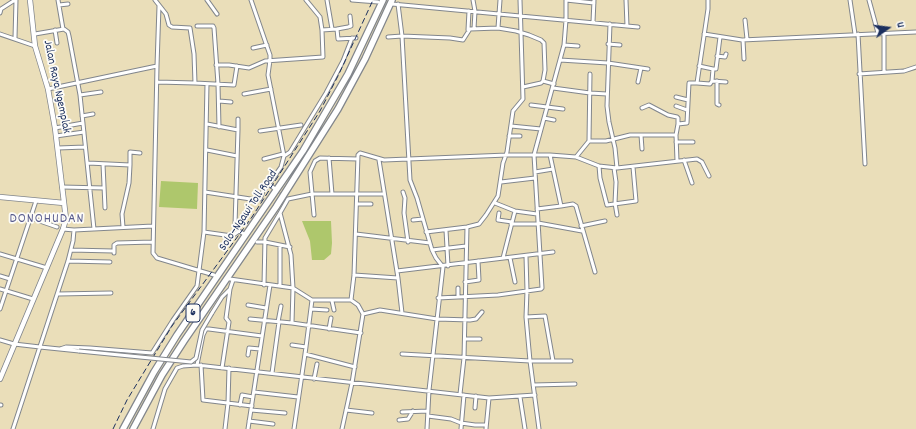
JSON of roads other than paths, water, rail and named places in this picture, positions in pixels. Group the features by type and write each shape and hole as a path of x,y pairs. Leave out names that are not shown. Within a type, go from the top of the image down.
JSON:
{"highway":[{"name":"Solo–Ngawi Toll Road","path":"123,429 154,372 177,335 270,201 274,191 303,151 332,104 366,38 378,1"},
{"name":"Solo–Ngawi Toll Road","path":"133,429 162,375 184,341 276,206 285,198 338,109 365,59 392,2"}],"main road":[{"name":"Jalan Raya Ngemplak","path":"0,379 66,219 55,128 48,89 35,46 35,34 30,0"},
{"path":"0,197 64,203"}],"street":[{"path":"0,10 16,0"},
{"path":"15,38 16,0"},
{"path":"58,0 63,29 66,30 69,36 78,82 94,228"},
{"path":"155,0 166,14 168,24 170,26 190,28 195,83"},
{"path":"207,0 217,14"},
{"path":"205,192 257,200 260,199 263,191 281,167 283,155 268,75 270,60 267,44 251,0"},
{"path":"216,65 249,68 270,60 323,57 320,17 306,0"},
{"path":"327,0 332,29"},
{"path":"352,0 378,1"},
{"path":"419,6 420,0"},
{"path":"474,0 474,28"},
{"path":"498,28 500,0"},
{"path":"426,232 479,224 495,203 498,196 503,163 507,154 513,111 523,98 520,0"},
{"path":"438,298 498,296 542,288 534,155 564,45 566,0 594,2 593,22"},
{"path":"626,0 627,26"},
{"path":"697,83 708,0"},
{"path":"850,0 856,34 865,164"},
{"path":"869,0 878,33"},
{"path":"392,2 398,4 638,27"},
{"path":"59,5 68,4"},
{"path":"398,4 402,36 411,184 417,198 432,250 443,267 438,298 429,390 427,429"},
{"path":"159,6 153,254 155,257 214,275"},
{"path":"388,38 402,36 463,40 468,30 469,11"},
{"path":"322,30 348,28 351,26 350,16"},
{"path":"744,59 745,20"},
{"path":"610,24 607,94 609,122 614,139 617,188 615,203 617,215"},
{"path":"197,26 213,26 214,28 219,101 219,127"},
{"path":"468,30 474,28 498,28 521,32 541,40 544,43 545,70 543,81 538,84 523,87"},
{"path":"35,34 63,29"},
{"path":"264,159 290,152 326,93 354,38 338,39 337,29"},
{"path":"55,30 57,44"},
{"path":"704,34 745,40 916,32"},
{"path":"884,33 884,72"},
{"path":"0,34 35,46"},
{"path":"712,81 713,69 716,69 720,37"},
{"path":"253,48 267,44"},
{"path":"608,44 620,45"},
{"path":"564,45 578,46"},
{"path":"717,56 725,57 726,54"},
{"path":"560,60 608,63 648,69"},
{"path":"48,89 157,66"},
{"path":"157,82 234,85 237,66"},
{"path":"699,66 713,69"},
{"path":"859,74 904,71 916,67"},
{"path":"638,82 641,68"},
{"path":"576,157 589,141 590,74"},
{"path":"543,81 553,86 590,94 607,94"},
{"path":"678,124 687,123 689,83 710,84 712,81 726,82"},
{"path":"717,81 717,104 719,105"},
{"path":"60,349 66,347 90,348 152,353 197,286 204,232 208,84"},
{"path":"244,94 271,89"},
{"path":"80,95 101,92"},
{"path":"676,97 688,100"},
{"path":"219,101 231,102"},
{"path":"531,105 563,109"},
{"path":"642,108 649,105 668,115 678,118 676,135 677,161"},
{"path":"676,106 687,110"},
{"path":"82,116 92,114"},
{"path":"544,118 554,120"},
{"path":"238,119 235,226 244,234"},
{"path":"55,128 83,123"},
{"path":"207,124 238,130"},
{"path":"260,131 301,125"},
{"path":"511,126 541,128"},
{"path":"56,136 84,132"},
{"path":"641,135 642,149"},
{"path":"589,141 614,139 625,136 676,135"},
{"path":"509,136 520,136"},
{"path":"676,142 693,142"},
{"path":"58,148 85,148"},
{"path":"207,150 238,156"},
{"path":"123,227 122,214 128,183 130,152 140,153"},
{"path":"351,300 356,234 358,154 360,153 379,160 507,154 550,155 576,157 599,166 616,168 699,159 709,176"},
{"path":"550,155 561,206"},
{"path":"329,158 332,194"},
{"path":"314,215 311,168 317,159 358,158"},
{"path":"379,160 397,271 402,313"},
{"path":"684,160 692,183"},
{"path":"88,163 130,165"},
{"path":"103,164 105,208"},
{"path":"599,166 606,204 609,205 636,201 633,167"},
{"path":"535,172 553,169"},
{"path":"500,182 535,178"},
{"path":"269,184 274,191"},
{"path":"62,187 104,188"},
{"path":"403,192 405,198 404,212 408,242"},
{"path":"264,284 265,242 267,233 280,213 285,198 312,194 384,194"},
{"path":"0,309 1,302 36,201"},
{"path":"495,203 515,211 537,214"},
{"path":"357,204 371,204"},
{"path":"537,209 574,205 595,272"},
{"path":"503,258 515,211"},
{"path":"280,213 290,247 293,288 292,323"},
{"path":"499,213 498,220 512,223 538,223 582,231"},
{"path":"15,216 57,227"},
{"path":"413,220 423,219"},
{"path":"581,226 605,221"},
{"path":"63,229 74,230 153,226"},
{"path":"461,429 465,320 466,227"},
{"path":"13,429 68,262 74,230"},
{"path":"446,230 448,266"},
{"path":"204,232 232,236 239,231"},
{"path":"356,234 430,244"},
{"path":"71,250 113,252 114,245 117,242 153,242"},
{"path":"257,242 290,247"},
{"path":"280,246 280,286"},
{"path":"432,250 466,246"},
{"path":"397,271 443,267 478,261 553,252"},
{"path":"0,254 46,268"},
{"path":"526,256 526,317 539,429"},
{"path":"510,258 515,282"},
{"path":"465,282 480,280 478,261"},
{"path":"68,262 110,262"},
{"path":"354,275 398,278"},
{"path":"0,276 10,279"},
{"path":"222,368 229,322 226,318 231,280 293,288 312,300 351,300 358,305 362,314 355,367 342,429"},
{"path":"248,429 270,285"},
{"path":"458,288 458,297"},
{"path":"0,289 33,299"},
{"path":"0,340 14,344 40,347 191,362 196,358 202,330 222,297 230,289"},
{"path":"58,294 111,293"},
{"path":"294,429 312,300"},
{"path":"332,301 334,310"},
{"path":"248,305 266,308"},
{"path":"272,373 281,306"},
{"path":"311,309 327,310"},
{"path":"362,314 380,310 437,319 465,320 476,319 482,312"},
{"path":"526,317 545,316 553,361"},
{"path":"329,329 331,318"},
{"path":"250,319 292,323 360,333"},
{"path":"262,336 209,329 205,331 199,365 203,400 285,413"},
{"path":"464,339 480,339"},
{"path":"292,345 306,347"},
{"path":"248,355 249,348 260,349"},
{"path":"305,354 355,367"},
{"path":"402,354 530,361 571,361"},
{"path":"314,379 317,364"},
{"path":"153,429 164,392 177,368 183,366 199,365 229,368 489,398 535,395"},
{"path":"225,429 228,403 229,368"},
{"path":"533,385 575,384"},
{"path":"254,392 298,398"},
{"path":"240,405 242,395 253,397"},
{"path":"475,408 476,396"},
{"path":"520,397 525,429"},
{"path":"428,416 451,419 461,423 486,427 489,398"},
{"path":"346,410 372,413"},
{"path":"399,420 408,419 413,411"},
{"path":"402,412 428,411"},
{"path":"249,421 273,424"}],"tunnel":[{"path":"276,190 286,198"}],"railway":[{"path":"113,429 127,400 172,326 252,217 320,111 339,74 373,0"}],"district":[{"name":"DONOHUDAN","path":"47,220"}]}
